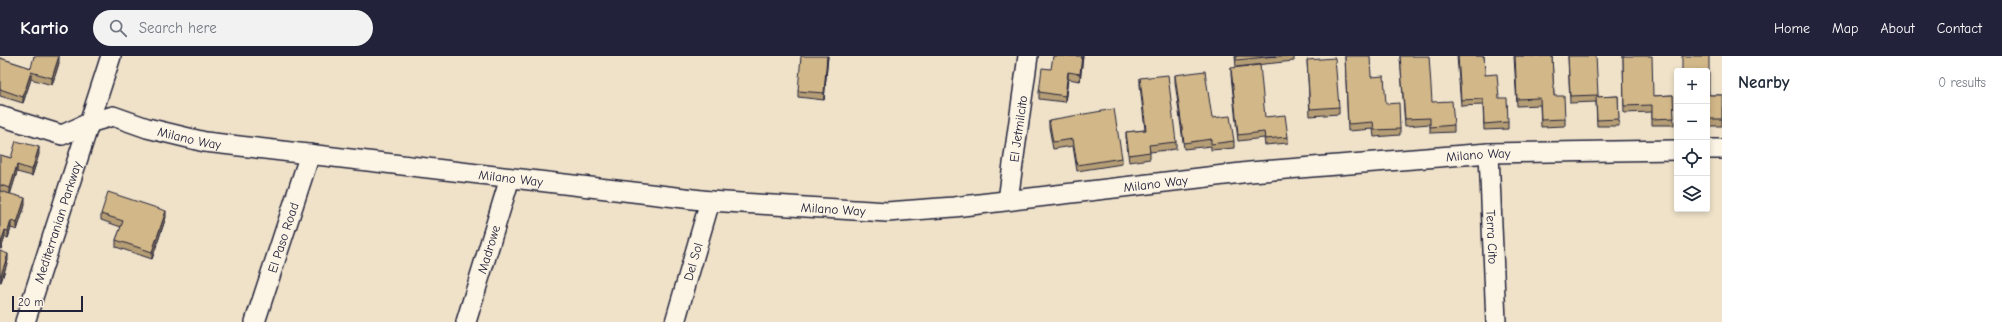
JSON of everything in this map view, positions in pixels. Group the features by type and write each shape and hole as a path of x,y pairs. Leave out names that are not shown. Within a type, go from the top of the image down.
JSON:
{"street":[{"name":"Mediterranian Parkway","path":"25,322 111,56"},
{"name":"El Jetmilcito","path":"1008,200 1028,56"},
{"name":"Milano Way","path":"0,116 62,135 90,123 113,116 147,128 205,142 710,201 888,212 954,207 1250,172 1489,153 1674,150"},
{"path":"1710,149 1722,149"},
{"name":"Terra Cito","path":"1489,153 1496,322"},
{"name":"El Paso Road","path":"255,322 310,154"},
{"name":"Madrowe","path":"466,322 510,178"},
{"name":"Del Sol","path":"675,322 710,201"}],"building":[{"path":"34,56 59,56 52,78 31,72 23,97 0,89 0,58 31,68"},
{"path":"801,56 827,56 824,93 798,91"},
{"path":"1053,56 1082,56 1080,74 1068,72 1065,96 1039,92 1042,68 1051,69"},
{"path":"1236,56 1276,56 1236,60"},
{"path":"1345,56 1370,56 1371,77 1384,76 1386,104 1399,103 1400,129 1374,130 1373,122 1348,124"},
{"path":"1400,56 1429,56 1432,102 1452,101 1454,125 1430,127 1430,118 1405,119"},
{"path":"1458,56 1484,56 1485,75 1497,74 1499,98 1507,98 1508,122 1484,124 1483,99 1461,100"},
{"path":"1515,56 1552,56 1554,96 1564,96 1565,119 1541,120 1540,98 1517,99"},
{"path":"1568,56 1596,56 1598,95 1570,96"},
{"path":"1623,56 1652,56 1653,96 1673,95 1674,118 1652,119 1652,105 1624,106"},
{"path":"1682,56 1709,56 1709,68 1682,68"},
{"path":"1335,58 1339,107 1310,109 1307,60"},
{"path":"1260,65 1265,117 1285,115 1288,137 1265,139 1264,132 1238,135 1231,68"},
{"path":"1205,71 1212,118 1230,116 1234,141 1211,144 1211,139 1184,143 1175,75"},
{"path":"1168,75 1176,142 1149,145 1150,152 1129,155 1126,132 1146,130 1140,78"},
{"path":"1710,95 1722,95 1722,119 1710,119"},
{"path":"1618,96 1619,119 1597,120 1596,97"},
{"path":"1114,109 1122,158 1077,165 1073,139 1053,142 1049,120"},
{"path":"16,141 39,147 32,170 17,165 10,188 0,185 0,155 11,158"},
{"path":"0,191 25,198 17,223 11,221 8,231 5,230 1,243 0,242"},
{"path":"108,192 166,211 152,252 116,240 123,221 101,214"},
{"path":"0,251 8,254 1,275 0,275"}]}
